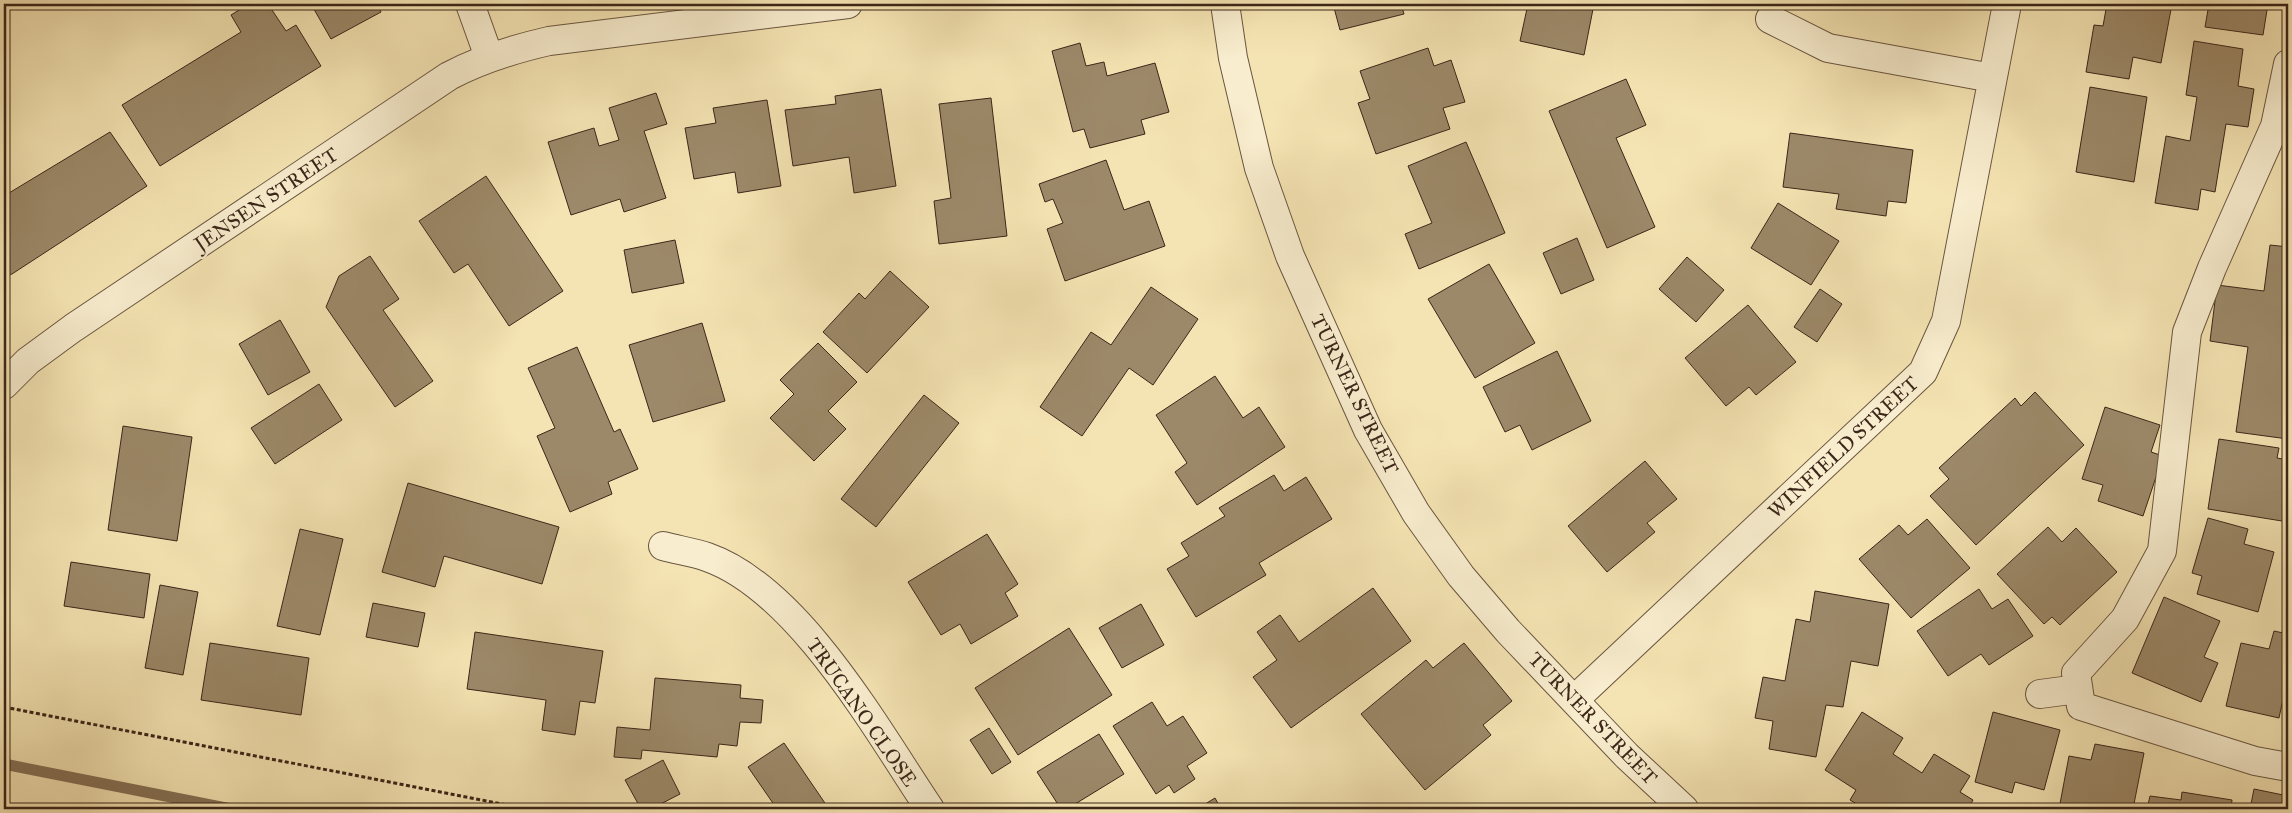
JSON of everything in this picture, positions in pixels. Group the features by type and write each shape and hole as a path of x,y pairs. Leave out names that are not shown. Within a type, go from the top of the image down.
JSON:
{"street":[{"path":"470,4 489,58"},
{"name":"JENSEN STREET","path":"4,385 28,361 81,323 448,76 489,58 549,41 848,4"},
{"name":"TURNER STREET","path":"1225,4 1233,58 1259,168 1290,256 1368,430 1416,513 1461,576 1508,631 1627,756 1684,809"},
{"name":"WINFIELD STREET","path":"1574,700 1923,372 1946,322 2007,4"},
{"path":"1770,18 1828,48 1992,78"},
{"path":"2288,64 2276,126 2212,268 2187,332 2162,551 2125,619 2076,672 2081,706 2255,760 2288,767"},
{"name":"TRUCANO CLOSE","path":"663,546 708,557 746,578 780,606 824,652 930,809"},
{"path":"2040,694 2078,690"}],"path":[{"path":"4,706 528,809"}],"building":[{"path":"249,4 268,4 286,31 296,25 321,66 160,166 122,105 241,32 231,15"},
{"path":"311,4 377,4 381,12 331,39"},
{"path":"1333,4 1401,4 1404,14 1340,30"},
{"path":"1528,4 1594,4 1584,55 1520,41"},
{"path":"2107,4 2172,4 2161,63 2133,57 2129,79 2086,72 2094,25 2103,26"},
{"path":"2209,4 2268,4 2263,35 2205,27"},
{"path":"2194,41 2243,49 2238,86 2254,89 2248,127 2226,124 2215,192 2201,189 2198,210 2155,203 2166,136 2190,141 2197,97 2186,95"},
{"path":"1080,43 1086,66 1104,62 1107,76 1155,63 1169,112 1141,120 1145,134 1090,148 1084,129 1073,132 1052,51"},
{"path":"1428,48 1434,66 1451,60 1465,102 1443,108 1450,129 1376,154 1358,103 1370,99 1360,71"},
{"path":"1626,79 1646,125 1616,138 1655,227 1607,248 1549,111"},
{"path":"2090,87 2147,97 2134,182 2076,172"},
{"path":"881,89 896,186 854,193 849,157 793,166 785,110 836,104 835,96"},
{"path":"656,93 667,124 644,131 666,198 624,212 620,199 571,215 548,142 594,128 599,146 619,140 609,108"},
{"path":"991,98 1007,236 939,244 934,201 951,198 939,104"},
{"path":"767,100 781,186 738,193 735,172 694,179 685,128 716,123 713,108"},
{"path":"110,132 147,186 12,274 4,276 4,196"},
{"path":"1790,133 1913,150 1906,203 1888,201 1886,216 1836,209 1839,194 1783,187"},
{"path":"1466,142 1505,233 1419,269 1405,234 1432,223 1408,166"},
{"path":"1106,160 1124,210 1149,201 1165,246 1065,281 1047,229 1063,223 1053,199 1045,202 1039,184"},
{"path":"486,176 563,291 509,326 468,264 454,273 419,221"},
{"path":"1778,203 1839,241 1811,285 1751,248"},
{"path":"1577,238 1594,280 1561,294 1543,253"},
{"path":"675,240 684,283 632,293 624,250"},
{"path":"2270,245 2288,247 2288,439 2236,432 2248,347 2210,341 2217,285 2264,291"},
{"path":"370,256 399,299 383,310 433,381 395,407 326,307 339,276"},
{"path":"1687,257 1724,290 1696,322 1659,289"},
{"path":"1489,264 1535,343 1475,378 1428,299"},
{"path":"890,271 929,307 867,373 823,332 859,293 865,299"},
{"path":"1151,287 1198,319 1153,385 1129,368 1082,436 1040,407 1091,332 1111,345"},
{"path":"1820,289 1842,304 1817,342 1794,327"},
{"path":"1748,305 1796,362 1756,395 1749,387 1726,406 1685,358"},
{"path":"280,320 310,372 268,395 239,344"},
{"path":"702,323 725,401 653,422 629,345"},
{"path":"818,343 857,382 828,411 846,429 814,461 770,418 794,394 780,380"},
{"path":"577,347 614,432 620,429 638,469 608,482 612,494 570,512 537,436 555,428 528,368"},
{"path":"1557,351 1591,421 1532,450 1520,425 1505,432 1483,387"},
{"path":"1215,376 1243,418 1259,407 1285,447 1197,505 1175,472 1187,463 1156,415"},
{"path":"319,384 342,420 275,464 251,428"},
{"path":"2035,392 2084,445 1976,545 1930,496 1949,479 1939,468 2015,398 2021,406"},
{"path":"924,395 959,423 876,527 841,499"},
{"path":"2105,407 2160,425 2151,452 2163,456 2143,516 2098,501 2103,485 2082,479"},
{"path":"123,426 192,437 177,541 108,530"},
{"path":"2219,439 2279,448 2277,458 2288,460 2288,522 2208,509"},
{"path":"1645,461 1677,499 1647,523 1655,532 1607,572 1568,526"},
{"path":"1274,475 1284,491 1306,477 1332,519 1259,563 1266,575 1196,617 1167,569 1189,556 1181,543 1225,516 1219,508"},
{"path":"408,483 559,527 542,584 444,556 435,587 382,572"},
{"path":"2208,518 2248,529 2244,544 2274,552 2258,612 2197,594 2202,576 2192,573"},
{"path":"1927,519 1970,568 1911,618 1859,559 1899,525 1908,535"},
{"path":"2048,527 2062,542 2076,528 2117,572 2060,625 2052,617 2044,624 1997,574"},
{"path":"300,529 343,539 320,635 277,626"},
{"path":"987,534 1018,584 1005,593 1018,616 971,644 960,624 941,635 908,582"},
{"path":"71,562 150,574 144,618 64,606"},
{"path":"160,585 198,592 183,675 145,668"},
{"path":"1373,588 1411,641 1291,728 1253,677 1277,660 1257,632 1280,615 1299,642"},
{"path":"1979,589 1992,609 2008,599 2033,636 1989,665 1981,654 1948,676 1917,631"},
{"path":"1815,591 1889,604 1878,666 1851,661 1843,707 1826,705 1816,757 1769,749 1773,721 1755,718 1763,677 1785,681 1796,619 1810,622"},
{"path":"2164,597 2220,621 2204,657 2218,663 2201,702 2132,673"},
{"path":"373,603 425,613 418,647 366,637"},
{"path":"1141,604 1164,645 1122,668 1099,628"},
{"path":"1069,628 1112,695 1018,755 975,688"},
{"path":"2274,631 2288,634 2288,701 2283,699 2279,718 2226,706 2241,643 2269,649"},
{"path":"475,632 603,651 595,703 580,701 575,735 542,730 546,700 467,689"},
{"path":"210,643 309,658 301,715 201,700"},
{"path":"1464,643 1512,701 1483,725 1491,735 1425,790 1361,714 1426,660 1433,668"},
{"path":"655,678 741,685 740,698 763,700 761,723 740,722 737,746 719,744 717,757 642,750 641,759 614,757 617,727 650,730"},
{"path":"1152,702 1167,726 1183,716 1207,753 1187,766 1195,779 1174,793 1169,785 1156,794 1113,726"},
{"path":"1862,712 1903,738 1893,754 1922,773 1934,754 1970,776 1960,792 1973,800 1968,809 1865,809 1850,800 1856,790 1825,770"},
{"path":"1993,712 2060,730 2044,790 2015,782 2012,793 1975,782"},
{"path":"989,728 1011,762 992,774 970,740"},
{"path":"1099,734 1124,774 1067,809 1061,809 1037,772"},
{"path":"784,743 829,809 777,809 748,767"},
{"path":"2095,744 2144,753 2133,809 2059,809 2069,756 2091,760"},
{"path":"663,760 680,794 651,809 641,809 625,780"},
{"path":"2254,789 2288,796 2288,809 2250,809"},
{"path":"2182,792 2232,800 2231,809 2147,809 2150,796 2181,800"},
{"path":"1215,798 1221,809 1197,809"}],"waterway":[{"path":"4,764 231,809"}]}
